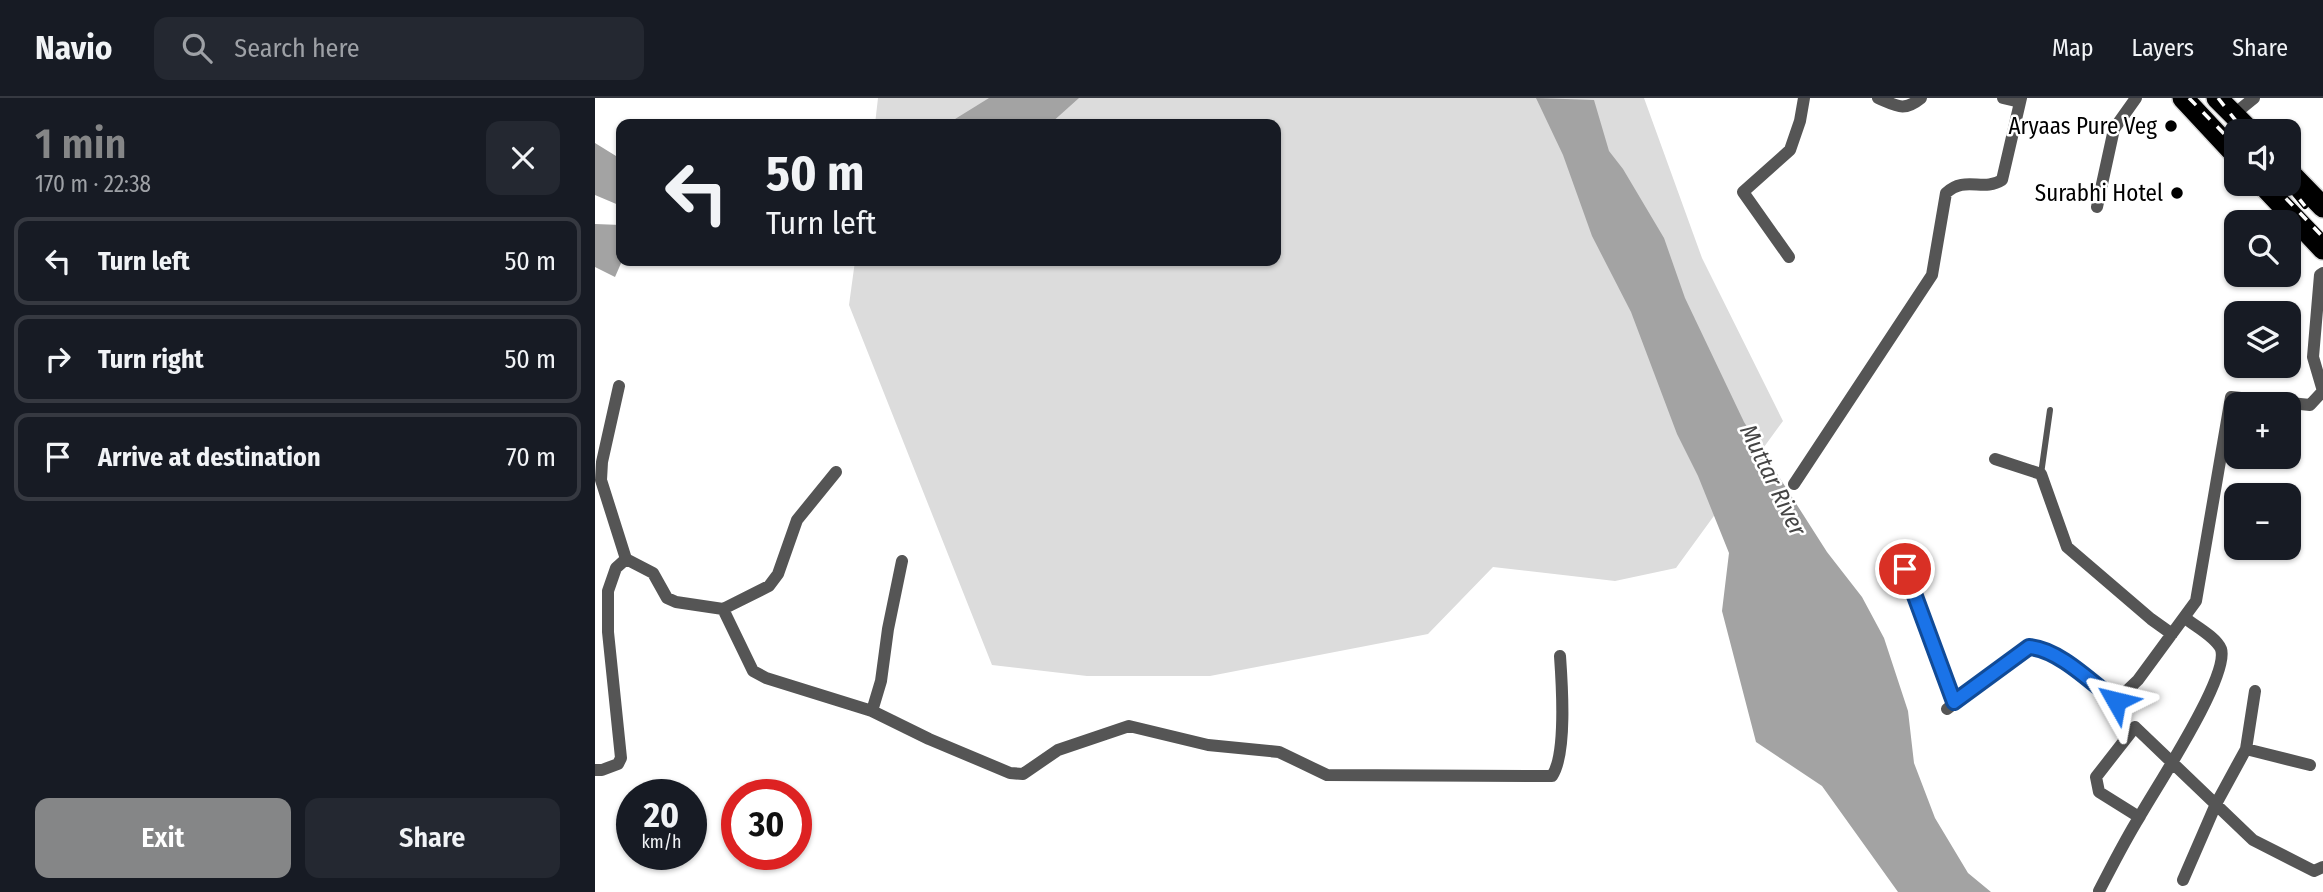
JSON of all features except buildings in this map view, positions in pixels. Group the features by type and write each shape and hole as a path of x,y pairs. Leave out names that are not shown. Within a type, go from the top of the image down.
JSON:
{"highway":[{"path":"2183,98 2224,142"},
{"path":"2217,98 2238,119"},
{"path":"2301,184 2323,207"},
{"path":"2273,196 2323,249"}],"street":[{"path":"1789,257 1743,192 1790,150 1800,121 1804,98"},
{"path":"1878,98 1898,107 1912,106 1921,98"},
{"path":"1794,484 1932,275 1946,193 1963,183 1993,184 2001,180 2021,100 2003,98"},
{"path":"2097,207 2114,129 2136,98"},
{"path":"2234,115 2254,98"},
{"path":"1905,569 1951,706 2029,647 2044,649 2058,657 2116,701 2137,680 2196,601 2231,397 2310,405 2323,391 2313,356 2320,275 2323,273"},
{"path":"619,386 602,462 601,480 626,559 653,573 667,598 676,602 723,609 769,586 778,574 797,520 836,472"},
{"path":"1995,459 2041,474 2067,547 2151,620 2172,634"},
{"path":"595,770 618,764 621,758 601,632 608,591 616,568 626,559"},
{"path":"872,711 881,681 902,561"},
{"path":"723,609 753,671 766,678 872,711 929,739 1010,773 1023,774 1058,750 1129,726 1208,745 1279,752 1327,775 1552,776 1557,768 1560,750 1560,656"},
{"path":"2099,891 2139,817 2173,764 2214,684 2221,650 2216,642 2185,618"},
{"path":"2183,880 2216,804 2246,749 2255,691"},
{"path":"2139,817 2099,792 2096,777 2135,727 2253,840 2314,872 2323,867"},
{"path":"2246,749 2310,765"}],"lane":[{"path":"2041,474 2050,410"}],"shaded area":[{"path":"878,98 1644,98 1702,258 1783,421 1676,568 1615,581 1493,567 1428,634 1210,676 1087,676 992,665 849,305 854,266 1281,266 1281,119 876,119"}],"water":[{"path":"989,98 1079,98 1056,119 955,119"},
{"name":"Muttar River","path":"1536,98 1594,100 1609,151 1623,169 1664,238 1685,298 1744,422 1827,552 1862,597 1884,638 1908,711 1914,763 1935,818 1968,873 1991,892 1898,892 1822,786 1756,742 1722,611 1729,553 1698,476 1677,434 1631,312 1592,236 1563,155"},
{"path":"595,143 616,156 616,204 595,195"},
{"path":"595,224 616,225 616,266 620,266 615,277 595,267"}],"railway":[{"path":"2189,98 2224,134"},
{"path":"2218,98 2235,119"},
{"path":"2284,196 2323,237"},
{"path":"2297,196 2305,206"}],"place":[{"name":"Aryaas Pure Veg","path":"2171,126"},
{"name":"Surabhi Hotel","path":"2177,193"}],"route":[{"path":"1905,569 1954,702 2029,647 2044,649 2058,657 2116,701"}]}
